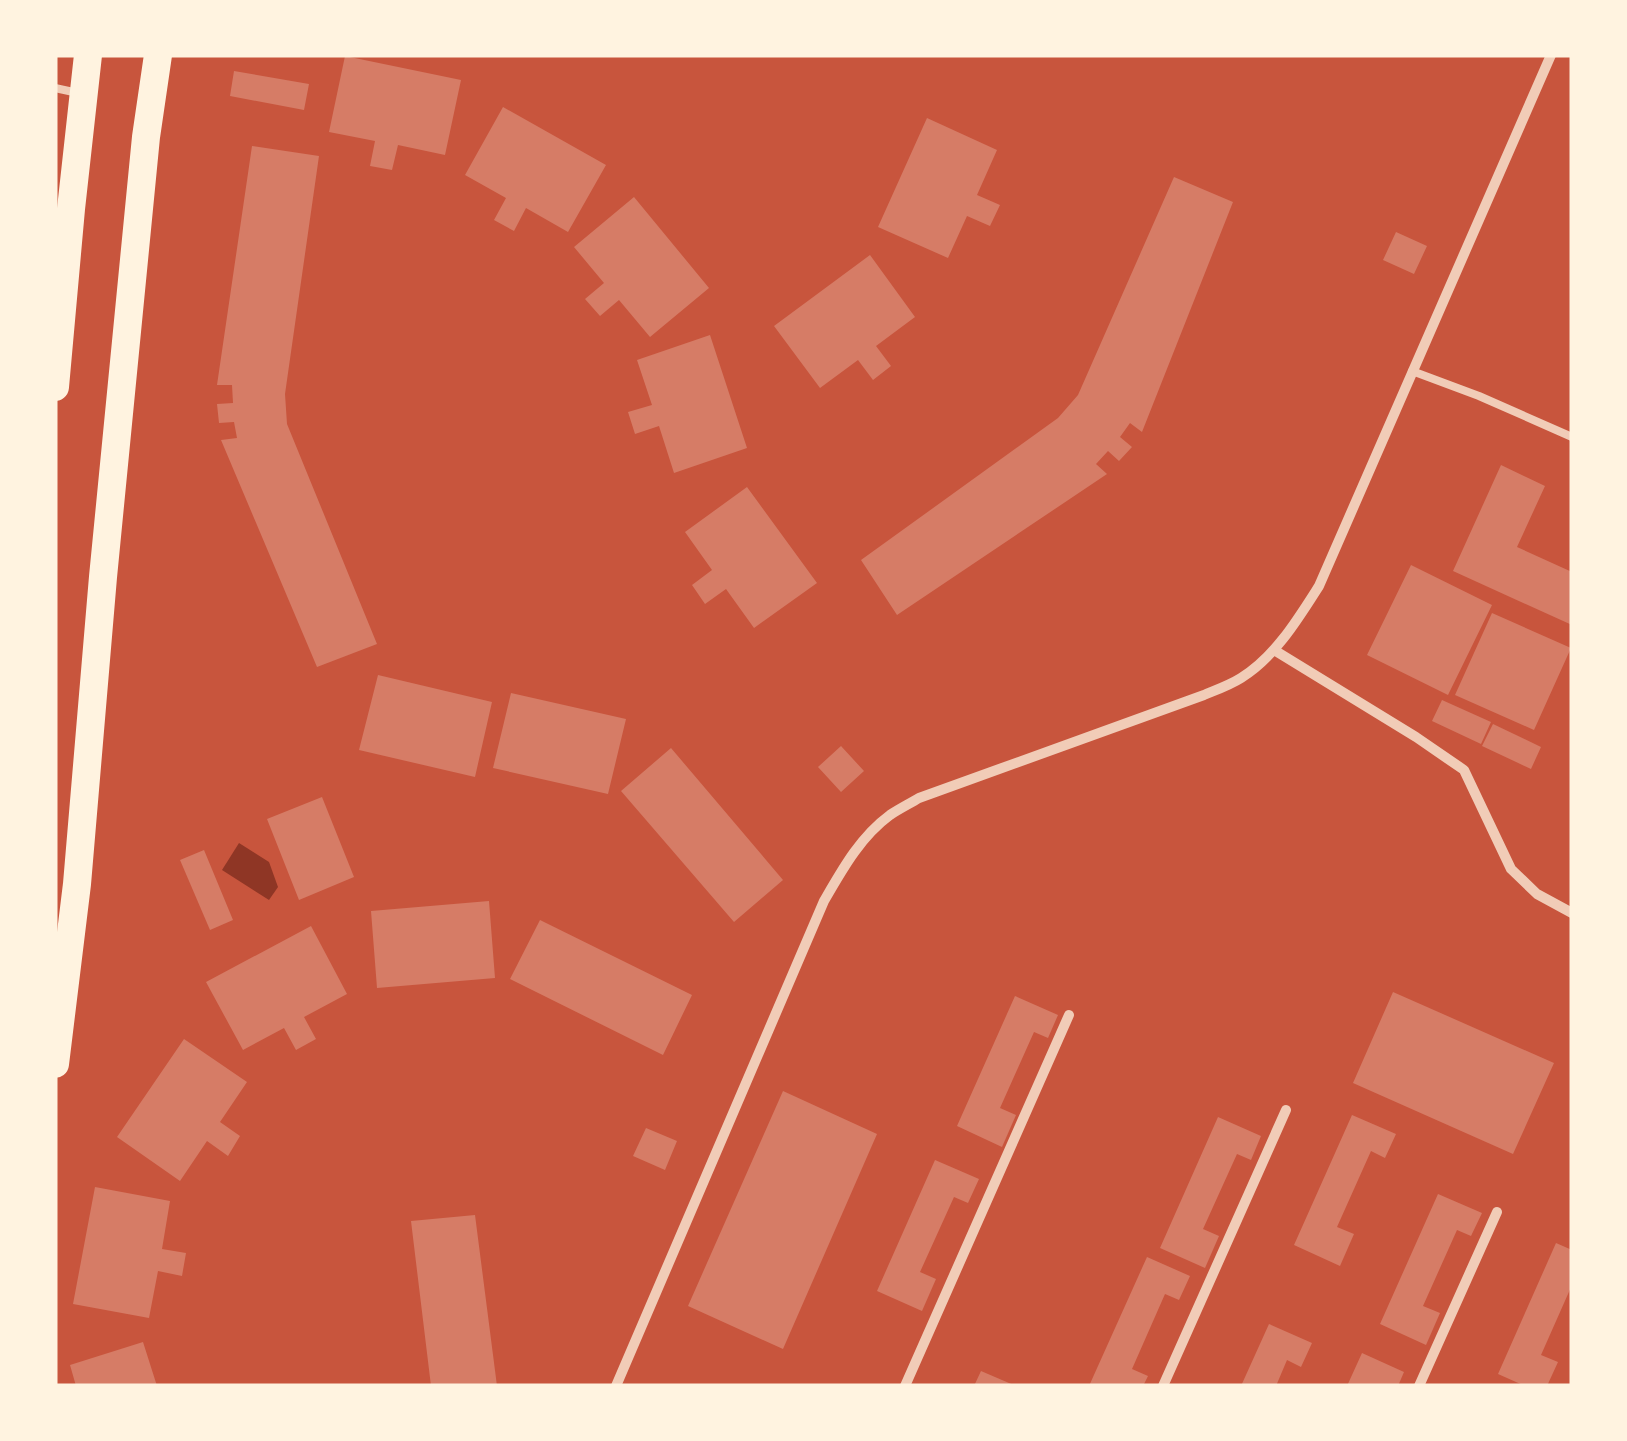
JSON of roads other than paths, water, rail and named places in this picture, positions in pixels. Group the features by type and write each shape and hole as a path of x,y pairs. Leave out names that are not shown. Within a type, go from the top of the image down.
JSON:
{"highway":[{"path":"55,387 69,91 88,55"},
{"path":"55,1064 77,884 142,176 158,55"}],"street":[{"path":"616,1386 824,901 865,838 889,815 918,798 1204,695 1241,678 1274,650 1297,620 1318,586 1550,55"},
{"path":"1274,650 1464,770 1511,869 1537,894 1572,913"},
{"path":"905,1386 1069,1015"},
{"path":"1162,1386 1286,1110"},
{"path":"1420,1386 1498,1212"}],"lane":[{"path":"1412,371 1572,438"}]}
